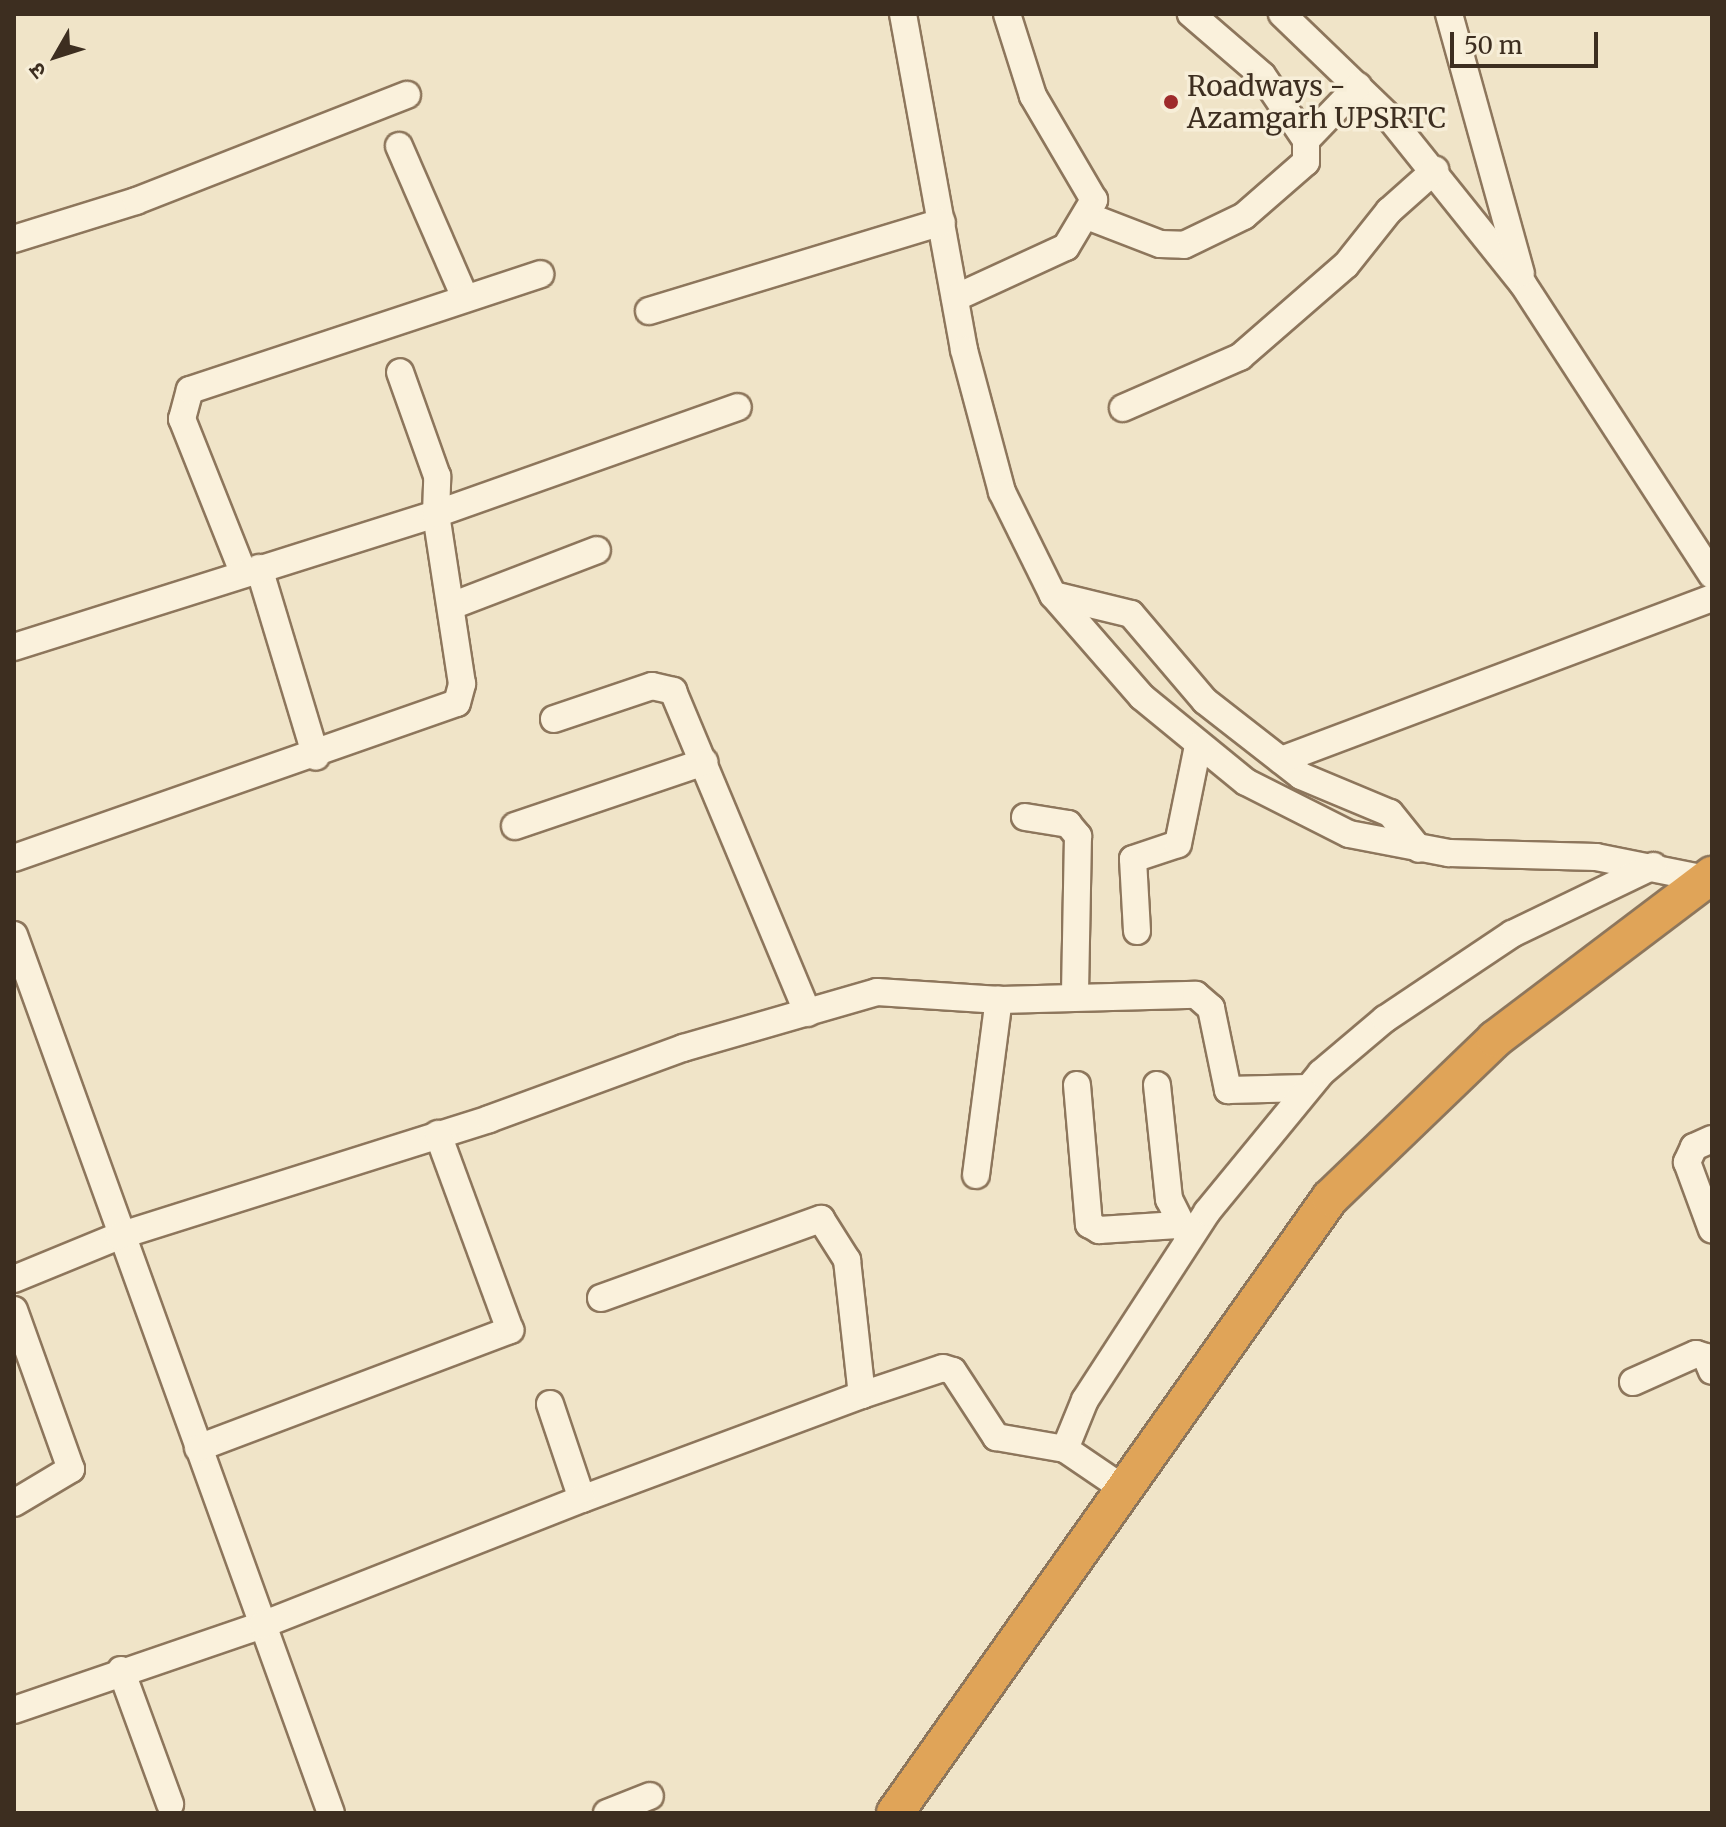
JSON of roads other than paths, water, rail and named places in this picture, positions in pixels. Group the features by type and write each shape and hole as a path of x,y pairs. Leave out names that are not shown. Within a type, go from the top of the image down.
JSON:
{"highway":[{"path":"895,1813 1266,1279 1401,1123 1495,1039 1709,877"}],"street":[{"path":"903,14 980,429 1002,492 1053,595 1142,697 1198,746 1316,821 1419,849 1653,866 1709,877"},
{"path":"955,298 1066,247 1090,217 1090,183 1033,96 1007,14"},
{"path":"1090,217 1160,244 1195,241 1244,216 1293,178 1306,162 1306,140 1246,55 1191,14"},
{"path":"1282,14 1358,86 1435,170 1523,284 1712,575"},
{"path":"1449,14 1523,284"},
{"path":"1306,140 1358,86"},
{"path":"14,239 407,95"},
{"path":"399,146 465,298"},
{"path":"1123,408 1240,357 1346,265 1389,211 1435,170"},
{"path":"649,311 942,222"},
{"path":"316,757 251,570 182,419 182,398 200,384 540,274"},
{"path":"14,858 316,757 457,703 454,605 436,514 435,467 400,372"},
{"path":"14,647 436,514 738,407"},
{"path":"454,605 597,550"},
{"path":"1053,595 1131,614 1205,701 1301,776 1390,813 1419,849"},
{"path":"1281,760 1712,598"},
{"path":"554,719 666,686 679,697 808,1013"},
{"path":"1137,931 1133,859 1178,844 1198,746"},
{"path":"515,826 704,762"},
{"path":"1025,817 1068,824 1078,836 1075,997"},
{"path":"1065,1449 1085,1400 1184,1232 1307,1088 1364,1035 1512,934 1653,866"},
{"path":"14,935 119,1236 331,1813"},
{"path":"14,1279 119,1236 808,1013 897,990 999,999 1196,995 1211,1008 1228,1090 1307,1088"},
{"path":"976,1175 999,999"},
{"path":"1077,1085 1089,1224 1099,1230 1184,1232"},
{"path":"1157,1085 1184,1232"},
{"path":"198,1448 510,1330 438,1134"},
{"path":"1712,1139 1694,1147 1687,1162 1712,1230"},
{"path":"601,1298 821,1219 847,1260 862,1395"},
{"path":"14,1310 71,1469 14,1503"},
{"path":"1633,1382 1696,1354 1706,1357 1712,1371"},
{"path":"14,1710 121,1670 262,1625 582,1499 943,1368 960,1376 996,1437 1065,1449 1121,1487"},
{"path":"550,1404 582,1499"},
{"path":"121,1670 170,1804"},
{"path":"607,1813 650,1796"}],"place":[{"name":"Roadways - Azamgarh UPSRTC","path":"1171,102"}]}
